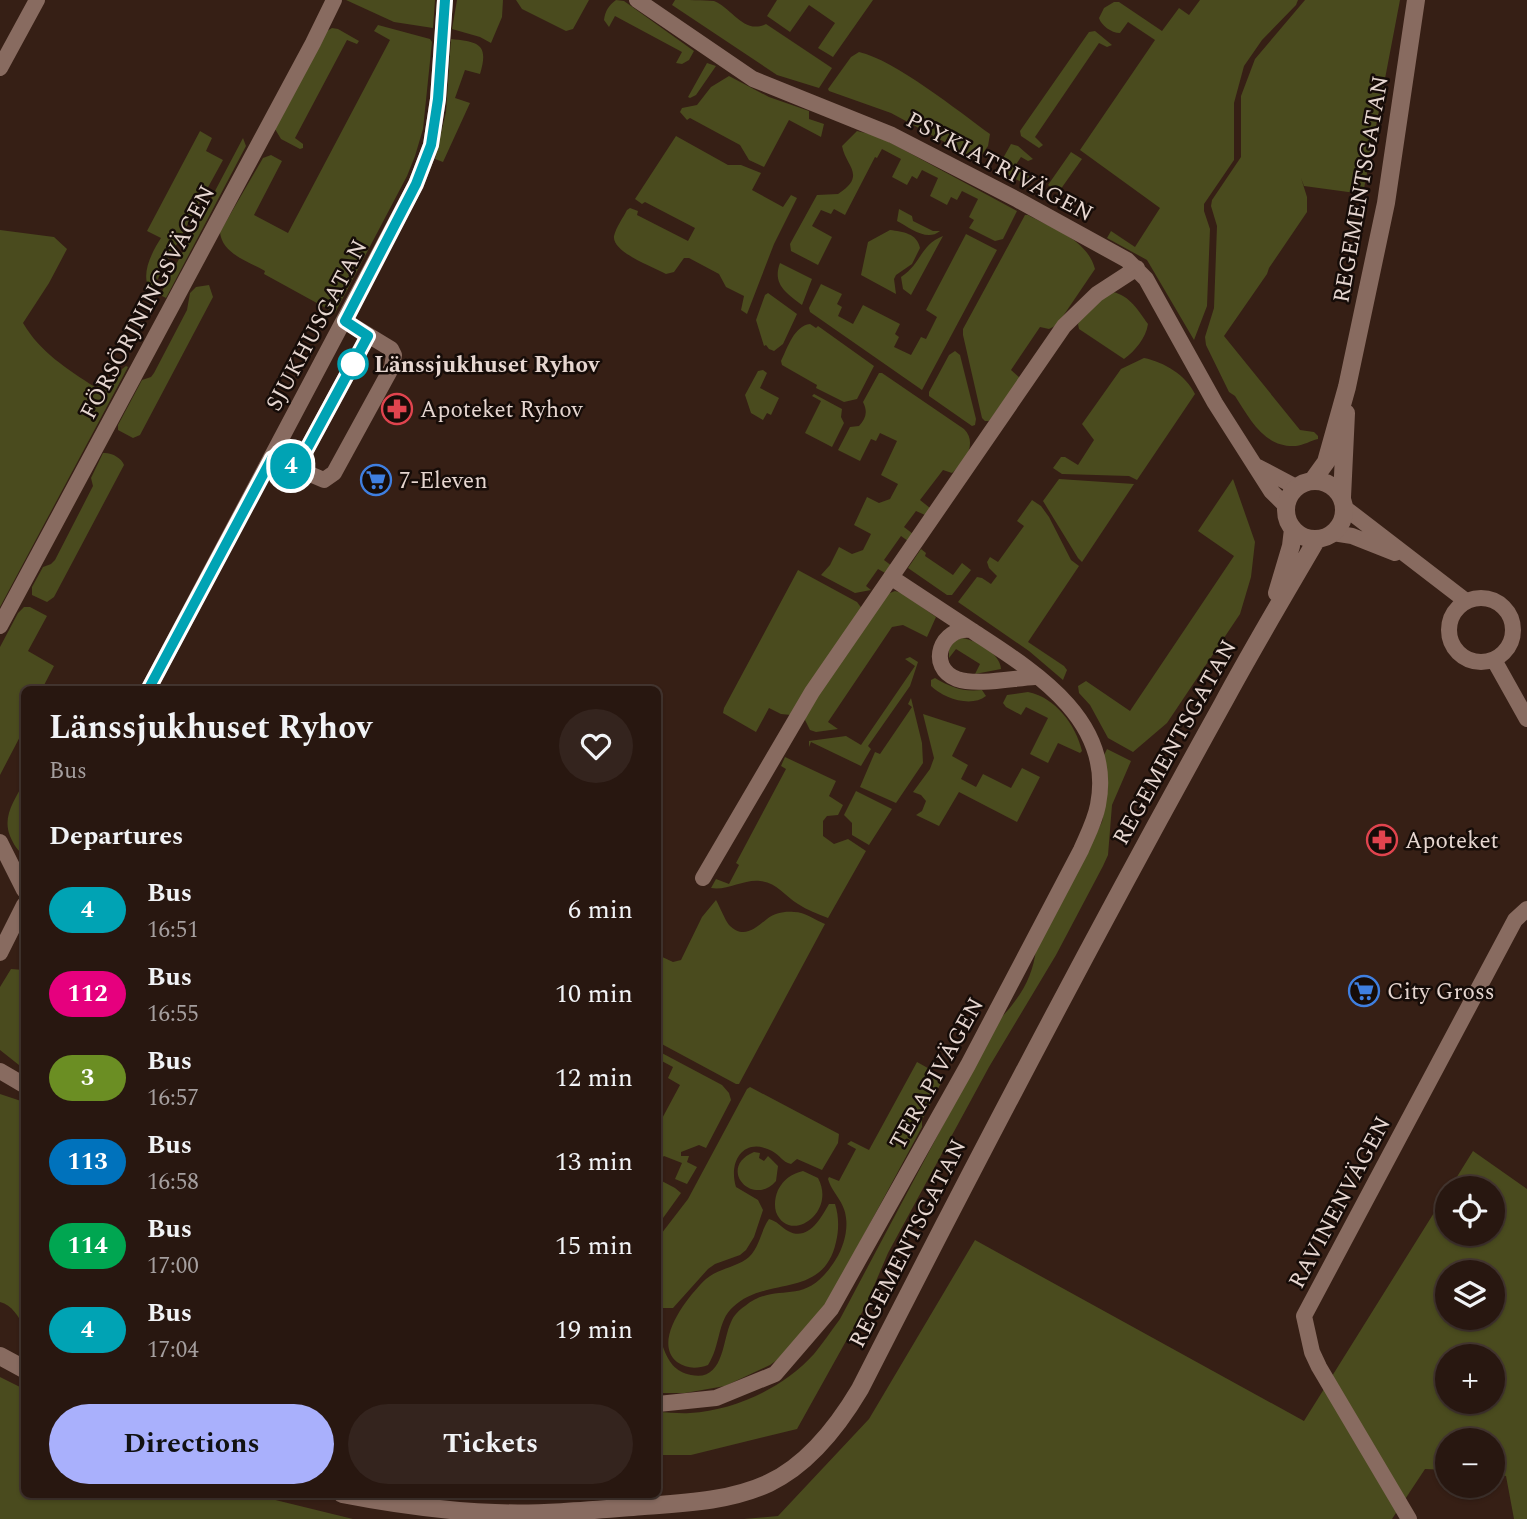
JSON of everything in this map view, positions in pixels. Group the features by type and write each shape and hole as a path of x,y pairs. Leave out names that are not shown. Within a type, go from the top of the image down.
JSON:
{"street":[{"path":"0,68 37,0"},
{"name":"FÖRSÖRJNINGSVÄGEN","path":"0,626 334,0"},
{"name":"SJUKHUSGATAN","path":"150,686 416,184 431,145 438,99 445,0"},
{"name":"PSYKIATRIVÄGEN","path":"637,0 753,79 892,135 1113,251 1138,268 1215,403 1271,491 1286,506"},
{"name":"REGEMENTSGATAN","path":"1313,480 1326,462 1347,387 1386,203 1416,0"},
{"path":"703,878 812,692 1063,326 1097,294 1138,268"},
{"path":"272,458 324,480 334,473 392,367 394,355 391,349 345,321"},
{"path":"296,469 368,336"},
{"name":"REGEMENTSGATAN","path":"1343,502 1347,387"},
{"path":"1255,466 1296,487"},
{"path":"1416,563 1352,536 1308,538 1293,529 1288,522 1286,506 1296,487 1313,480 1330,484 1343,502 1466,601"},
{"path":"1325,536 1344,518 1343,502"},
{"name":"REGEMENTSGATAN","path":"1266,625 1291,546 1293,529"},
{"name":"REGEMENTSGATAN","path":"364,1498 418,1508 497,1513 564,1512 685,1503 722,1498 769,1482 784,1474 828,1437 860,1389 1018,1085 1266,625 1325,536"},
{"name":"TERAPIVÄGEN","path":"661,1404 716,1398 775,1374 831,1309 970,1060 1094,821 1098,804 1097,758 1090,734 1083,723 1055,691 1007,654 892,578"},
{"path":"1486,598 1496,601 1520,626 1509,646 1493,660 1484,662 1465,658 1451,643 1449,624 1452,615 1466,601 1486,598"},
{"path":"971,630 958,631 947,637 941,646 938,657 941,666 948,673 958,679 975,681 1035,677"},
{"path":"1493,660 1527,719"},
{"path":"0,842 21,884"},
{"name":"RAVINENVÄGEN","path":"1409,1519 1319,1367 1312,1352 1304,1316 1515,920 1527,909"},
{"path":"0,953 21,911"},
{"path":"0,1072 21,1083"},
{"path":"0,1356 21,1367"}],"shaded area":[{"path":"346,0 435,0 433,28 394,22"},
{"path":"457,0 503,0 502,17 491,43 452,29"},
{"path":"516,0 589,0 573,29 566,31 522,9"},
{"path":"616,0 624,1 694,51 689,60 682,64 676,63 682,52 615,16 609,27 604,20 608,8"},
{"path":"675,0 714,1 751,26 766,24 832,68 819,88 777,75 672,5"},
{"path":"777,0 873,0 833,57 818,48 835,23 809,5 790,32 767,16"},
{"path":"1200,0 1298,0 1262,40 1244,66 1234,103 1234,160 1204,204 1210,229 1207,306 1194,340 1147,260 1107,238 1111,231 1135,247 1160,208 1080,150 1155,40 1128,22 1120,33 1110,30 1099,18 1104,8 1119,2 1162,31 1179,8 1189,15"},
{"path":"1305,0 1400,0 1363,194 1304,186 1301,178 1307,197 1307,212 1224,336 1300,430 1314,432 1318,436 1318,439 1296,446 1275,442 1252,422 1235,396 1229,392 1206,345 1205,337 1214,308 1217,226 1211,206 1212,200 1241,157 1241,96 1255,59"},
{"path":"378,25 430,39 432,42 423,129 407,176 335,313 237,256 225,246 220,232 263,158 271,155 282,161 254,215 288,233 390,40 374,31"},
{"path":"332,28 359,41 357,44 347,40 295,138 303,144 300,149 281,139 275,129 327,31"},
{"path":"1095,31 1112,45 1107,47 1099,43 1035,137 1043,145 1039,148 1021,136 1020,131 1089,32"},
{"path":"451,39 475,43 483,56 480,74 465,70 455,98 470,103 443,162 435,159 446,112"},
{"path":"859,52 908,75 990,134 988,146 978,160 891,113 829,91 851,57"},
{"path":"707,63 716,66 696,95 688,97"},
{"path":"729,76 769,97 809,111 809,119 824,124 821,137 789,120 764,167 749,160 740,145 690,118 687,120 680,112 682,108 697,105 711,87"},
{"path":"200,131 212,138 206,151 223,160 151,291 146,278 147,271 161,238 147,231"},
{"path":"857,131 878,136 1017,211 1003,239 995,241 969,228 974,220 969,217 978,199 962,191 957,200 951,197 947,205 930,196 938,178 922,170 917,179 912,176 907,185 892,177 901,159 882,149 877,158 875,157 845,215 834,209 831,214 821,210 812,226 832,237 818,265 791,251 790,244 817,195 838,194 851,181 852,171 842,146"},
{"path":"676,136 728,165 741,165 761,173 752,190 783,207 791,195 797,198 774,244 747,314 741,310 744,296 726,287 719,274 684,258 674,272 666,274 626,253 615,242 616,229 630,208 638,211 637,215 688,241 695,228 635,199"},
{"path":"243,138 246,146 166,298 160,295"},
{"path":"1011,144 1018,146 1033,159 1028,161 1021,157 1015,166 1030,177 1025,184 997,169"},
{"path":"1071,152 1082,159 1058,193 1048,185"},
{"path":"899,209 912,216 913,221 933,231 940,231 924,235 913,230 897,221"},
{"path":"1025,215 1077,242 1091,259 1095,269 1057,325 1049,329 1040,327 1011,370 1020,378 989,421 985,421 982,418 963,329"},
{"path":"0,230 54,237 67,249 23,323 37,343 95,387 128,367 0,607"},
{"path":"890,230 913,236 920,248 912,264 896,275 896,294 861,275 868,242"},
{"path":"966,234 997,250 922,390 810,312 809,308 821,284 842,294 837,304 842,307 838,316 853,324 863,305 900,324 895,334 899,337 894,347 911,355 921,337 926,339 937,317 926,310"},
{"path":"943,236 911,295 903,289 901,277 930,244"},
{"path":"780,263 812,279 802,305 786,292 779,282"},
{"path":"209,285 213,297 140,435 133,438 118,430 118,425 142,380 154,373 187,310 190,293 196,287"},
{"path":"1113,292 1129,300 1148,324 1139,344 1124,359 1079,329 1078,324 1089,305"},
{"path":"768,293 797,314 783,344 774,351 764,346 756,320"},
{"path":"810,324 816,328 818,326 874,366 857,399 844,402 816,388 817,385 782,365 781,361 792,338 800,329"},
{"path":"955,351 960,355 976,419 975,425 972,426 929,396 949,355"},
{"path":"1144,358 1174,370 1195,394 1137,480 1129,476 1062,474 1053,468 1061,457 1078,465 1094,440 1082,424 1121,369"},
{"path":"758,371 767,373 760,388 779,398 771,415 767,413 763,420 751,413 745,395"},
{"path":"879,373 964,429 968,434 970,446 957,469 952,473 943,470 920,500 930,508 925,515 916,511 904,527 913,534 908,541 901,536 884,560 892,566 887,574 878,569 866,586 871,590 855,593 821,575 830,565 839,547 852,554 863,550 871,534 854,525 867,497 879,503 890,499 898,484 881,475 897,441 880,433 876,441 871,439 860,461 838,450 850,427 859,426 866,415 863,402"},
{"path":"814,394 842,409 841,417 844,423 832,447 805,433 821,401 812,396"},
{"path":"103,453 116,456 124,465 54,597 47,602 32,595 32,587 43,567 55,560 93,486 91,478"},
{"path":"1059,479 1134,484 1082,562 1043,501"},
{"path":"1233,479 1255,542 1251,577 1240,614 1167,723 1133,752 1108,738 1090,705 1079,693 1078,686 1086,681 1130,711 1234,556 1198,531"},
{"path":"1032,500 1041,506 1049,517 1071,560 1079,566 1028,642 1064,666 1067,670 1063,680 1029,651 958,602 977,577 991,584 997,576 987,562 990,557 998,562 1024,526 1017,521"},
{"path":"921,549 926,553 925,556 953,575 962,563 971,570 952,595 947,595 908,568"},
{"path":"798,570 857,602 863,610 791,715 769,708 756,732 723,713 724,708"},
{"path":"895,591 936,617 927,637 903,625 892,627 828,722 838,729 816,732 810,730 805,720 806,714 885,595"},
{"path":"24,607 30,607 47,616 28,651 54,666 44,686 21,686 21,735 0,775 0,647"},
{"path":"961,638 986,648 997,658 1001,669 975,674 980,664 956,649 949,658 949,648"},
{"path":"910,657 918,662 910,686 868,746 871,749 861,766 811,742 809,747 809,741 846,736 861,745 915,666 905,659"},
{"path":"935,678 958,688 982,690 986,696 973,701 950,698 931,686 931,680"},
{"path":"1028,692 1047,700 1063,714 1079,741 1082,751 1080,753 1058,743 1048,763 1030,754 1048,718 1026,707 1021,715 1003,703 1007,695"},
{"path":"911,698 922,743 923,763 896,803 860,787 875,752 880,754 912,707 908,704"},
{"path":"923,714 966,728 952,756 968,765 961,779 976,787 983,774 1011,788 1022,768 1040,777 1017,822 959,792 939,826 916,815 922,811 926,801 913,792 930,769 934,758"},
{"path":"1107,749 1131,761 1112,805 1108,855 1103,866 1056,955 989,1067 888,1253 865,1307 797,1429 691,1455 661,1455 661,1412 707,1411 758,1395 802,1366 840,1319 999,1020 1024,988 1036,949 1102,822 1108,787 1104,755"},
{"path":"785,757 836,781 829,796 843,805 838,815 827,816 823,821 823,836 834,844 848,839 866,851 828,918 801,906 766,882 754,881 711,888 716,879 729,884 739,865 736,863 786,769 781,766"},
{"path":"21,788 21,852 11,839 8,829 11,808"},
{"path":"856,791 892,809 869,845 852,835 852,823 844,815"},
{"path":"716,900 729,925 740,932 754,929 773,915 787,912 802,913 825,924 739,1084 661,1044 661,956 673,962 681,960 702,917"},
{"path":"11,969 21,970 21,1067 0,1050 0,987"},
{"path":"661,1053 722,1085 731,1100 706,1148 699,1145 681,1152 681,1156 689,1156 687,1162 697,1167 687,1184 675,1179 682,1163 664,1156 661,1158 661,1120 680,1085 668,1078 673,1067 661,1061"},
{"path":"917,1062 944,1077 922,1120 922,1127 819,1318 784,1355 770,1365 725,1386 685,1393 661,1393 663,1347 676,1369 702,1376 716,1366 732,1319 741,1309 757,1298 802,1290 824,1275 839,1255 846,1228 843,1207 828,1179 829,1177 839,1181 856,1149 847,1144 851,1141 869,1150"},
{"path":"750,1087 839,1134 838,1143 822,1170 797,1159 791,1164 788,1163 762,1147 746,1149 740,1154 734,1168 736,1187 758,1200 763,1210 754,1237 740,1255 708,1269 673,1308 661,1308 661,1234 688,1199"},
{"path":"0,1094 21,1101 21,1322 12,1309 0,1302"},
{"path":"1473,1151 1527,1189 1527,1519 1514,1519 1505,1476 1505,1428 1435,1428 1435,1469 1425,1469 1392,1519 744,1519 778,1516 869,1419 975,1240 1304,1421 1435,1211 1435,1246 1505,1246 1505,1176 1457,1176"},
{"path":"754,1152 760,1153 759,1158 764,1161 768,1156 778,1166 776,1181 767,1188 749,1188 742,1183 738,1175 738,1167 743,1159"},
{"path":"803,1171 818,1178 822,1191 821,1203 809,1220 791,1226 782,1221 776,1212 776,1195 785,1180"},
{"path":"661,1181 681,1193 661,1221"},
{"path":"829,1204 835,1204 838,1233 829,1260 819,1272 807,1280 747,1297 733,1307 724,1319 708,1365 692,1368 677,1362 670,1353 668,1342 671,1330 683,1306 699,1286 711,1275 749,1257 769,1219 795,1234 802,1233 813,1227"},
{"path":"0,1377 21,1388 21,1498 267,1498 353,1519 0,1519"}],"bus line":[{"name":"4","path":"150,686 272,458 296,469 368,336 345,321 416,184 431,145 438,99 445,0"}],"place":[{"name":"Länssjukhuset Ryhov","path":"353,364"},
{"name":"Apoteket Ryhov","path":"397,409"},
{"name":"7-Eleven","path":"376,480"},
{"name":"Apoteket","path":"1382,840"},
{"name":"City Gross","path":"1364,991"}]}
